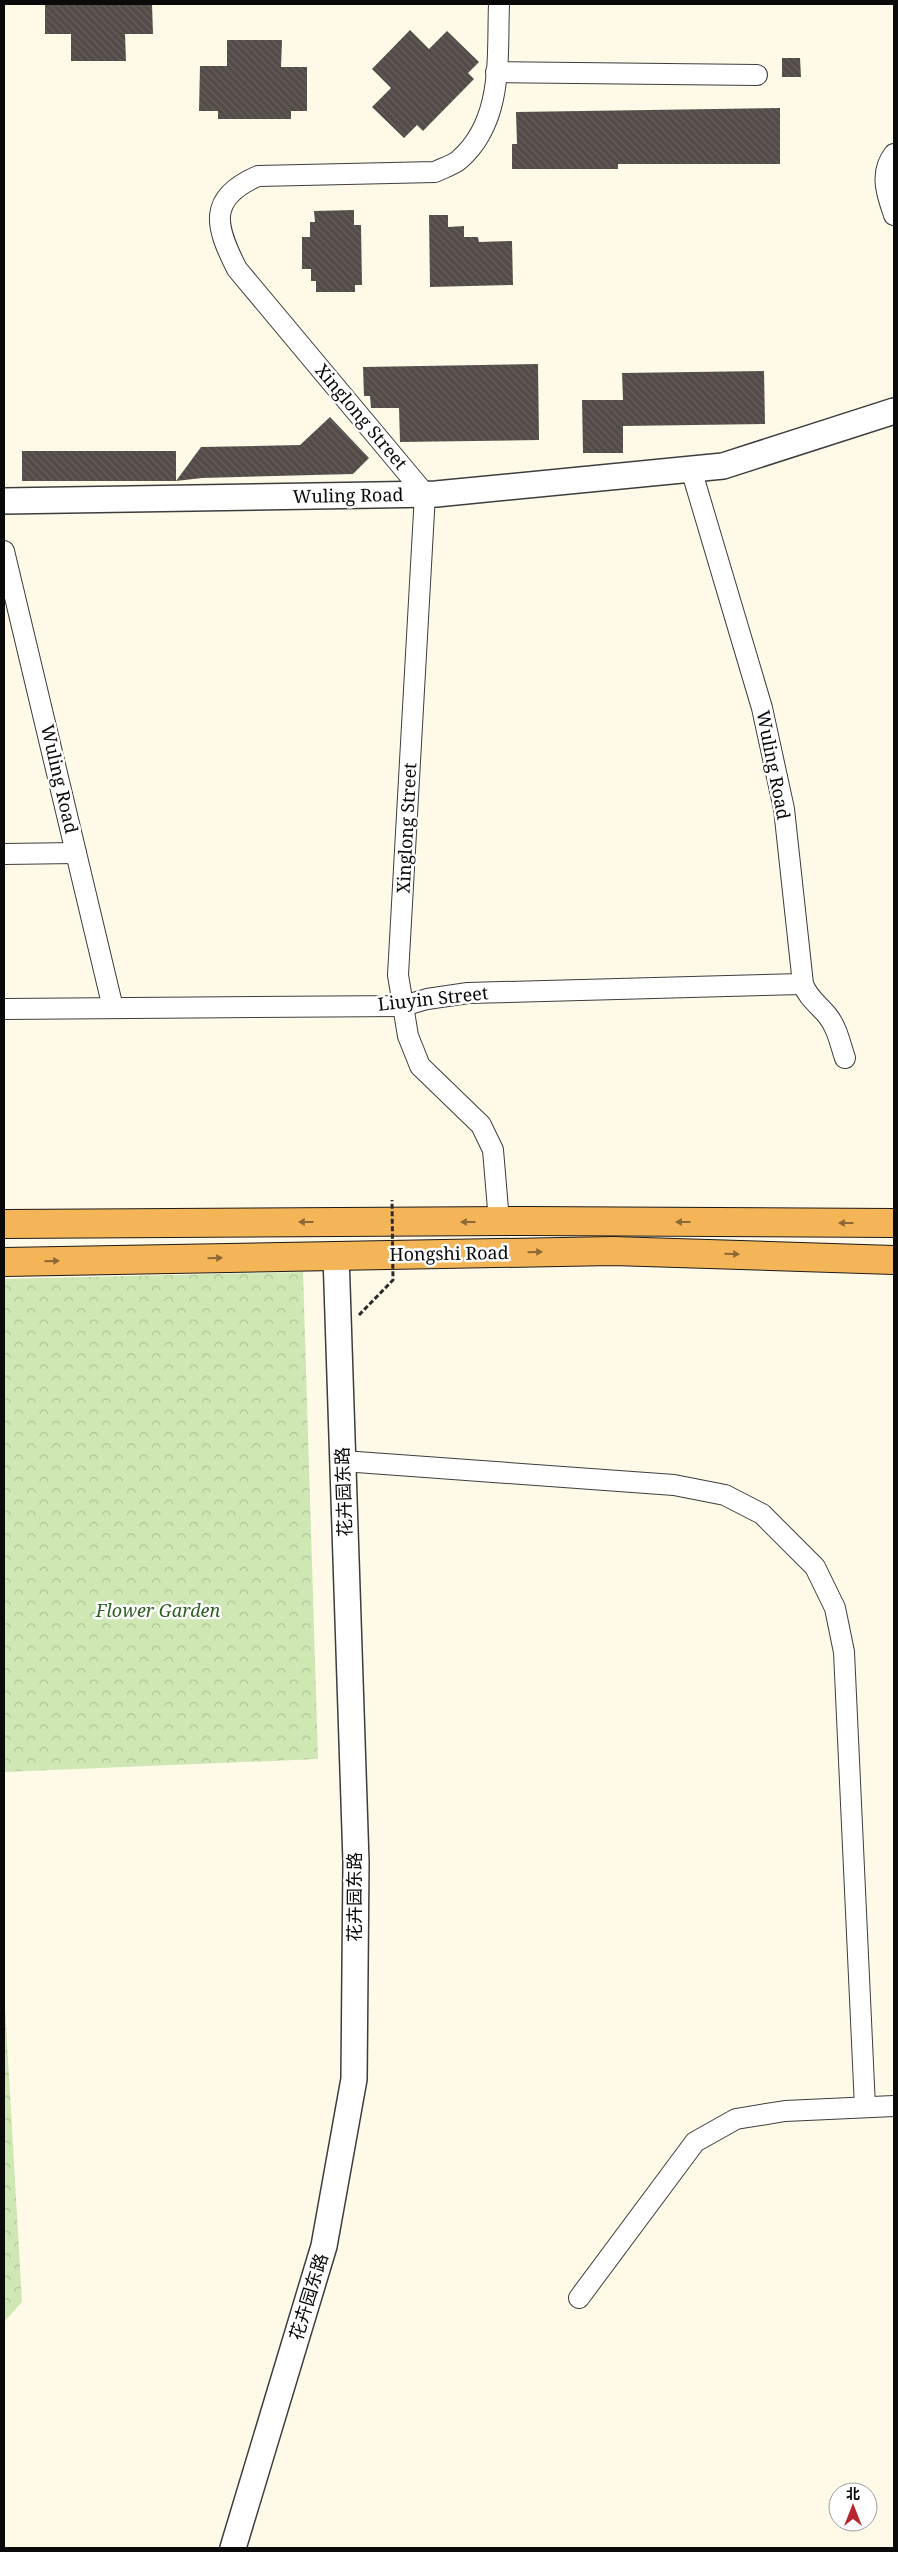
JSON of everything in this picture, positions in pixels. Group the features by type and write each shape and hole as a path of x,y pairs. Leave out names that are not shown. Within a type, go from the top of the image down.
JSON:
{"highway":[{"name":"Hongshi Road","path":"4,1224 499,1221 894,1223"},
{"name":"Hongshi Road","path":"4,1262 613,1251 894,1260"}],"street":[{"name":"Xinglong Street","path":"499,4 496,88 489,116 477,142 458,161 435,172 258,176 240,184 225,197 220,217 221,239 237,269 426,494 398,975 408,1036 420,1066 481,1125 493,1150 499,1221"},
{"path":"496,72 757,75"},
{"path":"894,154 887,163 885,190 894,215"},
{"name":"Wuling Road","path":"4,502 426,494 723,466 894,411"},
{"name":"Wuling Road","path":"690,469 762,708 784,809 803,984 807,995 828,1016 845,1058"},
{"name":"Wuling Road","path":"4,551 113,1008"},
{"path":"4,854 76,853"},
{"name":"Liuyin Street","path":"4,1009 403,1006 427,999 468,993 803,984"},
{"name":"花卉园东路","path":"233,2548 324,2246 354,2079 356,1862 336,1255"},
{"path":"343,1461 674,1484 724,1495 762,1514 816,1567 835,1608 844,1652 865,2107"},
{"path":"579,2298 694,2142 736,2119 785,2111 894,2106"},
{"name":"花卉园东路","path":"241,2523 243,2548"}],"path":[{"path":"359,1315 393,1280 392,1200"}],"green space":[{"name":"Flower Garden","path":"303,1272 318,1759 4,1772 4,1279"},
{"path":"4,1990 22,2302 4,2322"}],"building":[{"path":"45,4 152,4 153,34 125,34 126,61 71,61 71,34 45,34"},
{"path":"410,30 429,49 447,31 479,62 468,73 474,79 423,131 417,125 404,138 372,107 391,88 372,69"},
{"path":"227,40 282,40 281,67 307,67 307,111 291,111 291,119 218,119 218,111 199,111 200,66 227,66"},
{"path":"782,58 800,58 801,77 782,77"},
{"path":"780,108 780,164 618,164 618,169 512,169 512,144 517,144 516,112"},
{"path":"354,210 354,225 361,225 362,285 355,285 355,292 316,292 316,281 311,281 311,269 302,269 302,237 310,237 310,222 315,222 314,211"},
{"path":"429,215 448,215 448,227 464,226 464,237 478,237 479,242 512,241 513,285 430,287"},
{"path":"538,364 539,440 400,442 399,408 371,408 370,396 364,396 363,367"},
{"path":"764,371 765,424 623,426 623,453 583,453 582,400 623,400 622,373"},
{"path":"330,417 369,458 353,474 202,478 176,481 201,447 300,445"},
{"path":"22,451 176,451 176,481 22,481"}]}
